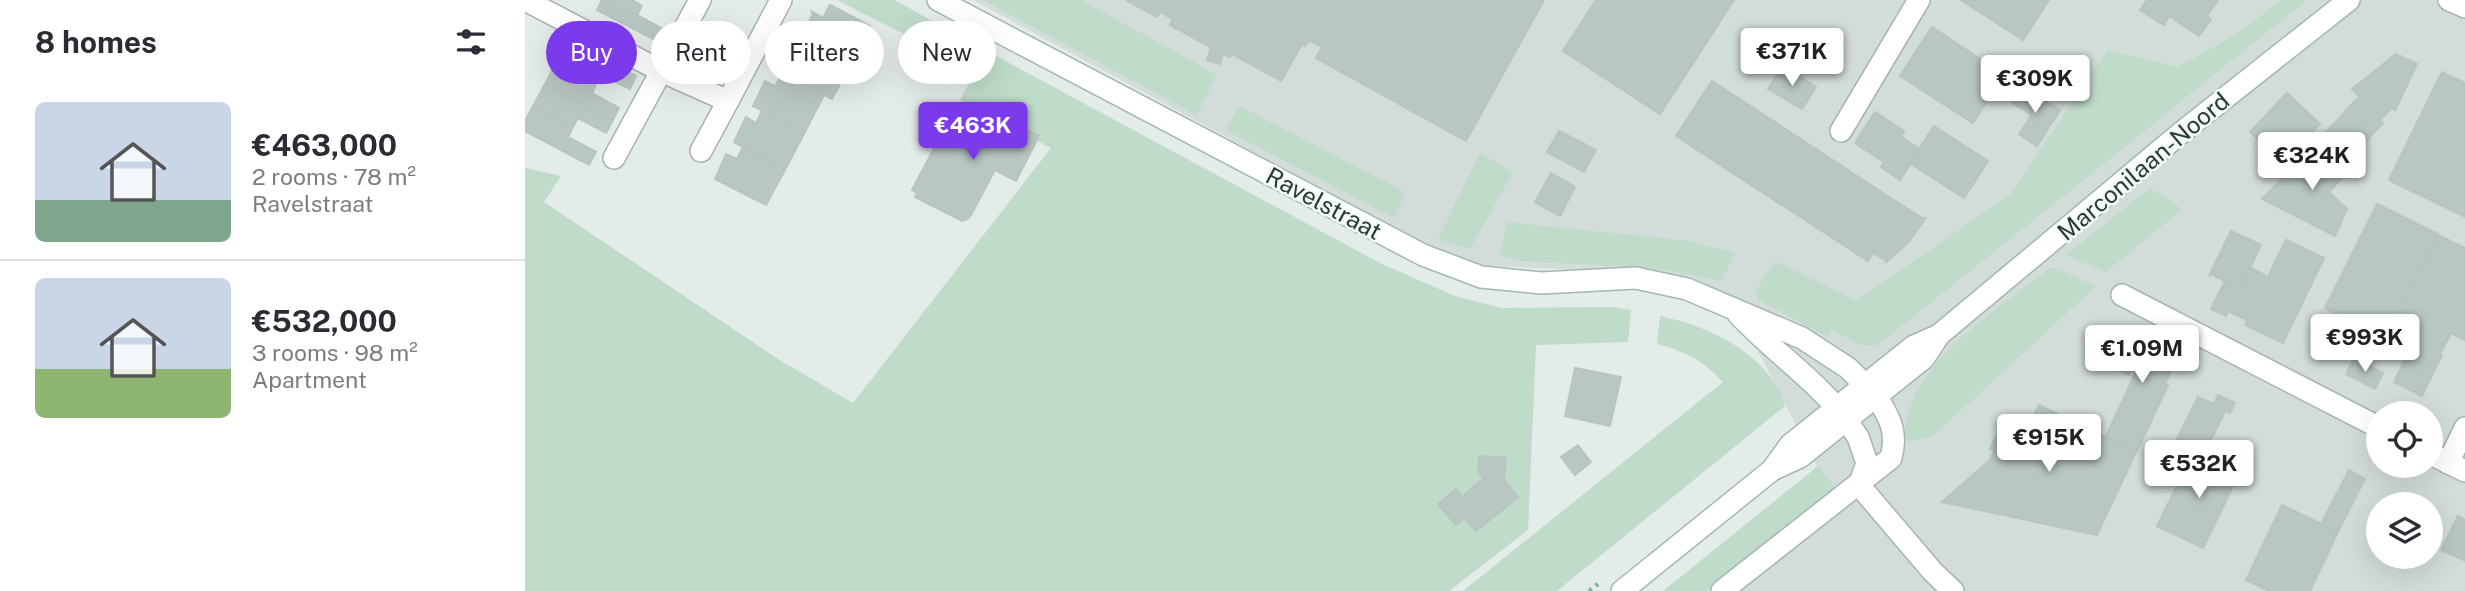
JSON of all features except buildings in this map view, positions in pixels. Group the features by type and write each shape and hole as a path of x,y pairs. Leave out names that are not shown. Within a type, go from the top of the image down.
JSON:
{"street":[{"path":"525,0 651,66"},
{"path":"689,21 700,0"},
{"path":"701,151 781,0"},
{"name":"Ravelstraat","path":"938,0 1423,255 1481,277 1541,283 1636,278 1687,289 1802,338 1848,368 1871,390"},
{"path":"1841,131 1919,0"},
{"name":"Marconilaan-Noord","path":"1622,591 1772,470 1800,457 1914,345 1939,335 2182,132 2349,0"},
{"path":"2449,0 2465,8"},
{"path":"614,158 656,84"},
{"path":"690,84 728,101"},
{"path":"2122,295 2366,421"},
{"name":"Ravelstraat","path":"1737,312 1759,337 1825,394 1842,414 1866,454 1867,463 1859,485"},
{"path":"1722,591 1891,458 1895,443 1887,413 1871,390"},
{"path":"2448,462 2465,428"},
{"path":"1859,485 1933,572 1953,591"}],"shaded area":[{"path":"973,0 2465,0 2465,591 1681,591 1823,478 1734,304 1665,273 1463,265"}],"green space":[{"path":"837,0 894,0 932,21 898,21 898,31 884,24 884,21 878,21"},
{"path":"983,0 1081,0 1217,75 1197,115"},
{"path":"2281,0 2307,0 1878,345 1859,345 1832,329 1828,337 1759,300 1755,292 1775,261 1856,301 2011,194 2108,50 2178,67 2237,34"},
{"path":"996,56 1380,263 1455,296 1501,308 1612,307 1631,310 1628,342 1536,345 1528,530 1449,591 525,591 525,168 561,176 544,202 778,359 853,403 1051,148 960,100 969,84 996,84"},
{"path":"1239,106 1401,190 1405,194 1394,218 1226,130"},
{"path":"1480,153 1513,172 1470,249 1438,239"},
{"path":"2150,188 2182,209 2106,272 2066,255"},
{"path":"1507,222 1689,241 1735,253 1722,281 1656,268 1521,261 1500,256"},
{"path":"2051,267 2096,286 1929,438 1905,441 1908,414 1919,388 1936,364 1981,321"},
{"path":"1660,316 1717,335 1752,357 1766,371 1785,406 1557,591 1463,591 1723,382 1693,358 1657,344"},
{"path":"1818,466 1836,489 1705,591 1663,591"}]}
